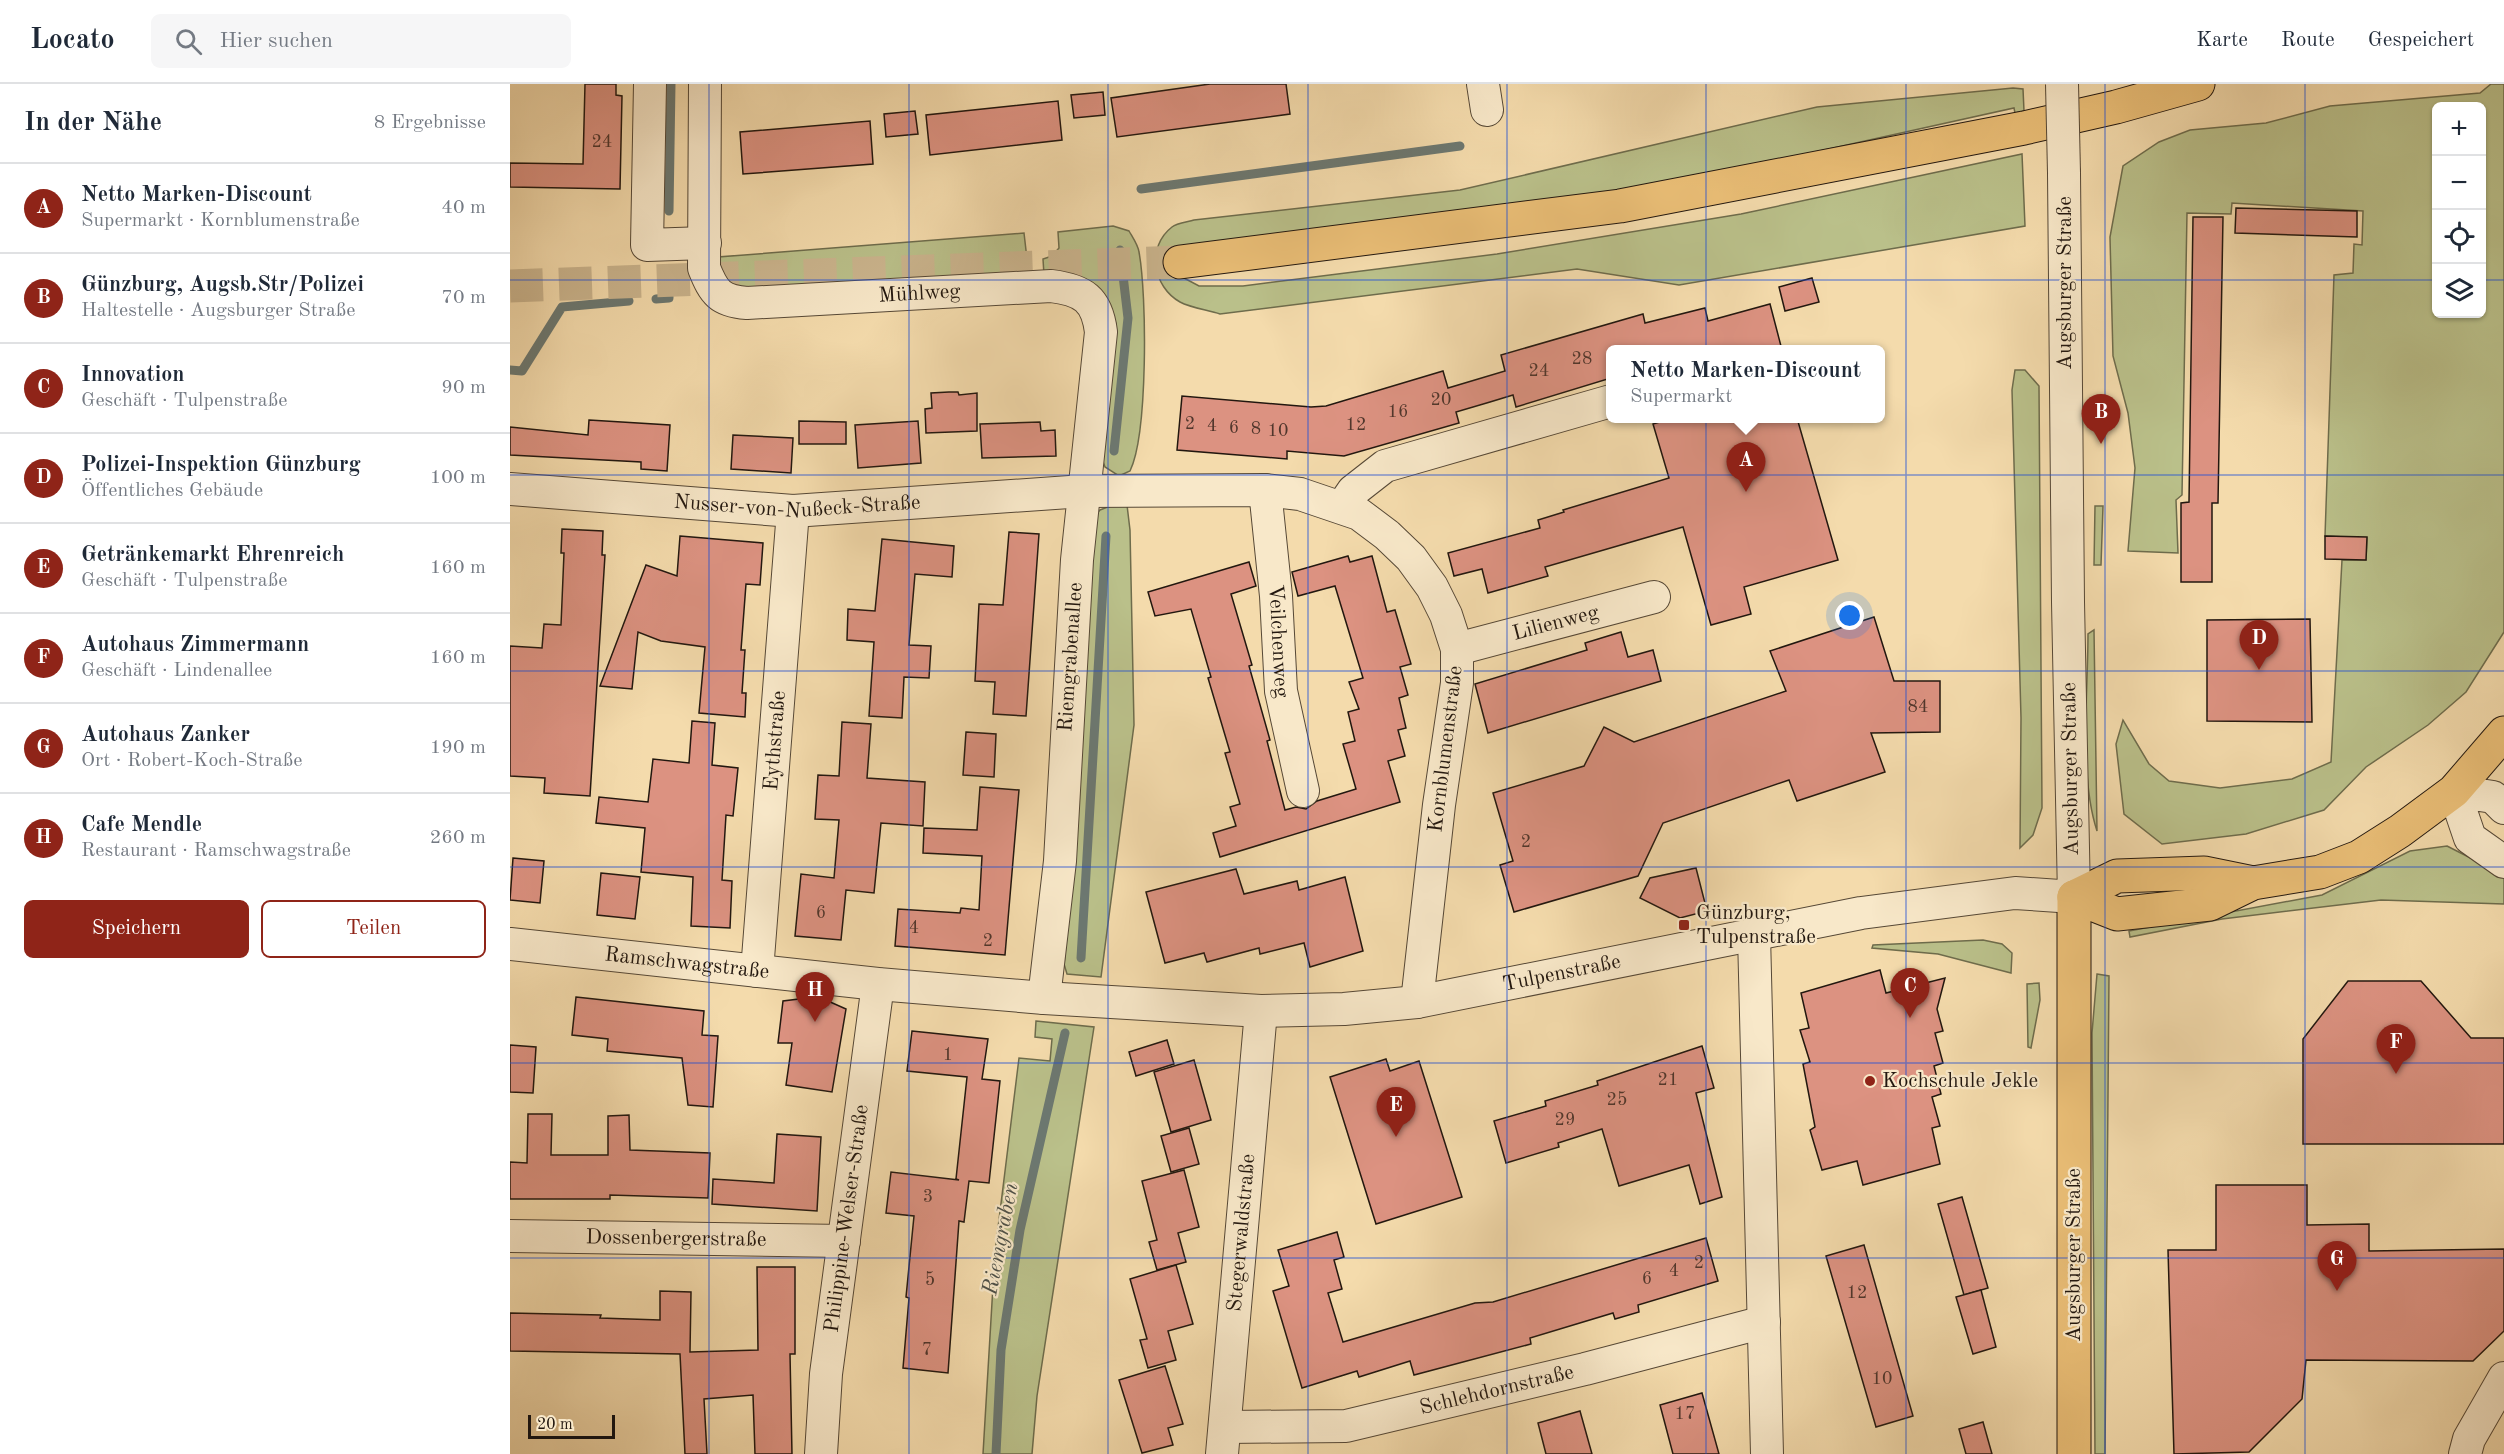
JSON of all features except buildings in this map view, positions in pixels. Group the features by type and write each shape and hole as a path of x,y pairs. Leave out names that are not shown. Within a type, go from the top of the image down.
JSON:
{"main road":[{"path":"1180,262 1620,206 2024,128 2116,107 2198,84"},
{"path":"2074,897 2117,914 2210,904 2253,883 2320,872 2359,857 2400,831 2454,790 2504,733"},
{"name":"Augsburger Straße","path":"2074,897 2074,1454"}],"street":[{"path":"650,84 647,245 705,243 705,84"},
{"name":"Augsburger Straße","path":"2062,84 2067,602 2074,897"},
{"name":"Mühlweg","path":"705,243 704,268 712,287 728,302 747,303 1051,286 1080,293 1091,301 1099,316"},
{"name":"Riemgrabenallee","path":"1044,998 1060,861 1077,560 1101,332 1099,316"},
{"path":"1342,507 1353,491 1385,466 1606,402"},
{"name":"Nusser-von-Nußeck-Straße","path":"510,489 793,511 1084,491"},
{"name":"Kornblumenstraße","path":"1084,491 1265,490 1300,494 1359,514 1388,535 1411,558 1432,587 1446,615 1457,649 1458,683 1439,805 1418,1002"},
{"name":"Veilchenweg","path":"1265,490 1276,596 1281,691 1303,791"},
{"name":"Eythstraße","path":"757,971 793,511"},
{"name":"Lilienweg","path":"1457,649 1653,597"},
{"path":"2504,808 2493,797 2454,790 2470,838 2504,862"},
{"name":"Tulpenstraße","path":"1044,998 1261,1011 1344,1009 1418,1002 1861,913 2015,893 2074,897"},
{"path":"1754,935 1767,1454"},
{"name":"Ramschwagstraße","path":"510,944 878,984 1044,998"},
{"name":"Philippine-Welser-Straße","path":"820,1454 826,1374 878,984"},
{"name":"Stegerwaldstraße","path":"1224,1440 1261,1011"},
{"name":"Dossenbergerstraße","path":"510,1236 843,1240"},
{"name":"Schlehdornstraße","path":"1224,1440 1346,1426 1563,1374 1764,1322"},
{"path":"2465,1454 2469,1439 2504,1378"}],"green space":[{"path":"2491,84 2504,84 2504,632 2466,692 2428,725 2366,767 2324,810 2246,834 2162,844 2124,814 2116,744 2123,720 2149,764 2169,781 2220,788 2292,779 2331,762 2342,560 2366,560 2367,538 2325,536 2334,275 2353,273 2354,244 2362,245 2363,211 2232,203 2231,214 2187,213 2182,495 2176,500 2178,553 2128,551 2135,468 2128,413 2113,356 2110,237 2123,166 2159,142 2190,130 2266,123 2330,106 2480,93"},
{"path":"2013,88 2023,89 2024,111 2015,113 2014,108 1729,171 1182,277 1199,286 1243,286 1497,254 1741,214 2022,154 2025,226 1679,285 1577,269 1220,314 1180,302 1164,287 1156,266 1158,245 1164,235 1174,226 1194,220 1460,190 1817,107"},
{"path":"1113,226 1129,231 1138,249 1144,299 1143,397 1140,427 1136,453 1130,471 1119,476 1105,467 1101,456 1116,324 1107,302 1044,275 1043,259 1052,256 1059,248 1058,232"},
{"path":"1024,233 1029,276 754,292 730,280 723,271 718,257"},
{"path":"2015,370 2025,370 2039,386 2042,808 2033,835 2020,848 2021,718 2012,390"},
{"path":"1113,505 1127,505 1130,530 1134,725 1101,977 1067,974 1064,964 1074,864 1094,517 1100,510"},
{"path":"2095,506 2103,506 2101,565 2094,565"},
{"path":"2094,630 2097,831 2091,809 2086,760 2088,634"},
{"path":"2447,846 2504,875 2504,904 2381,900 2222,919 2130,937 2129,931 2322,895 2410,851"},
{"path":"1983,940 2002,944 2012,953 2011,973 1938,954 1872,948 1873,945"},
{"path":"2097,974 2109,976 2105,1454 2095,1454 2092,1033"},
{"path":"2039,983 2040,1000 2031,1048 2028,1047 2027,984"},
{"path":"1036,1021 1094,1027 1037,1396 1032,1454 983,1454 995,1252 1019,1058 1050,1061 1052,1039 1035,1037"}],"waterway":[{"path":"669,211 671,84"},
{"path":"1141,189 1460,146"},
{"path":"1114,451 1128,318 1120,250"},
{"path":"656,299 669,298 669,272"},
{"path":"510,370 522,371 562,307 629,301"},
{"path":"1081,958 1106,536"},
{"name":"Riemgraben","path":"996,1454 1001,1350 1020,1230 1065,1033"}],"tunnel":[{"path":"510,286 1180,262"}],"place":[{"name":"Günzburg, Augsb.Str/Polizei","path":"2101,444"},
{"name":"Netto Marken-Discount","path":"1746,492"},
{"name":"Polizei-Inspektion Günzburg","path":"2259,670"},
{"name":"Günzburg, Tulpenstraße","path":"1684,925"},
{"name":"Innovation","path":"1910,1018"},
{"name":"Cafe Mendle","path":"815,1022"},
{"name":"Autohaus Zimmermann","path":"2396,1074"},
{"name":"Kochschule Jekle","path":"1870,1081"},
{"name":"Getränkemarkt Ehrenreich","path":"1396,1137"},
{"name":"Autohaus Zanker","path":"2337,1291"}]}
